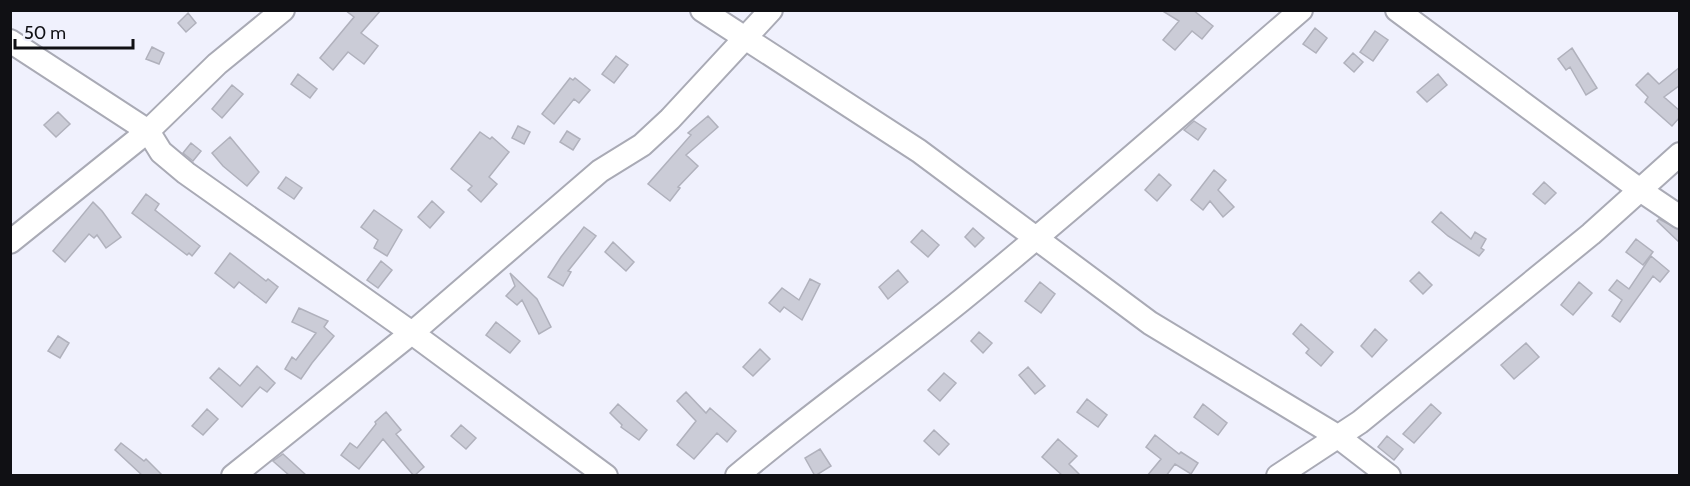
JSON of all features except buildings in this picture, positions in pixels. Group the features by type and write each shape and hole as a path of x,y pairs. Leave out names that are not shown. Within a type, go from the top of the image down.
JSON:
{"street":[{"path":"10,242 148,131 217,64 284,10"},
{"path":"702,10 919,151 1150,323 1337,436 1389,476"},
{"path":"233,476 412,333 600,171 642,145 670,119 771,10"},
{"path":"737,476 782,438 961,300 1301,10"},
{"path":"1397,10 1640,190 1680,217"},
{"path":"10,41 148,131 161,152 186,173 412,333 606,476"},
{"path":"1278,476 1360,422 1582,242 1680,154"}]}
